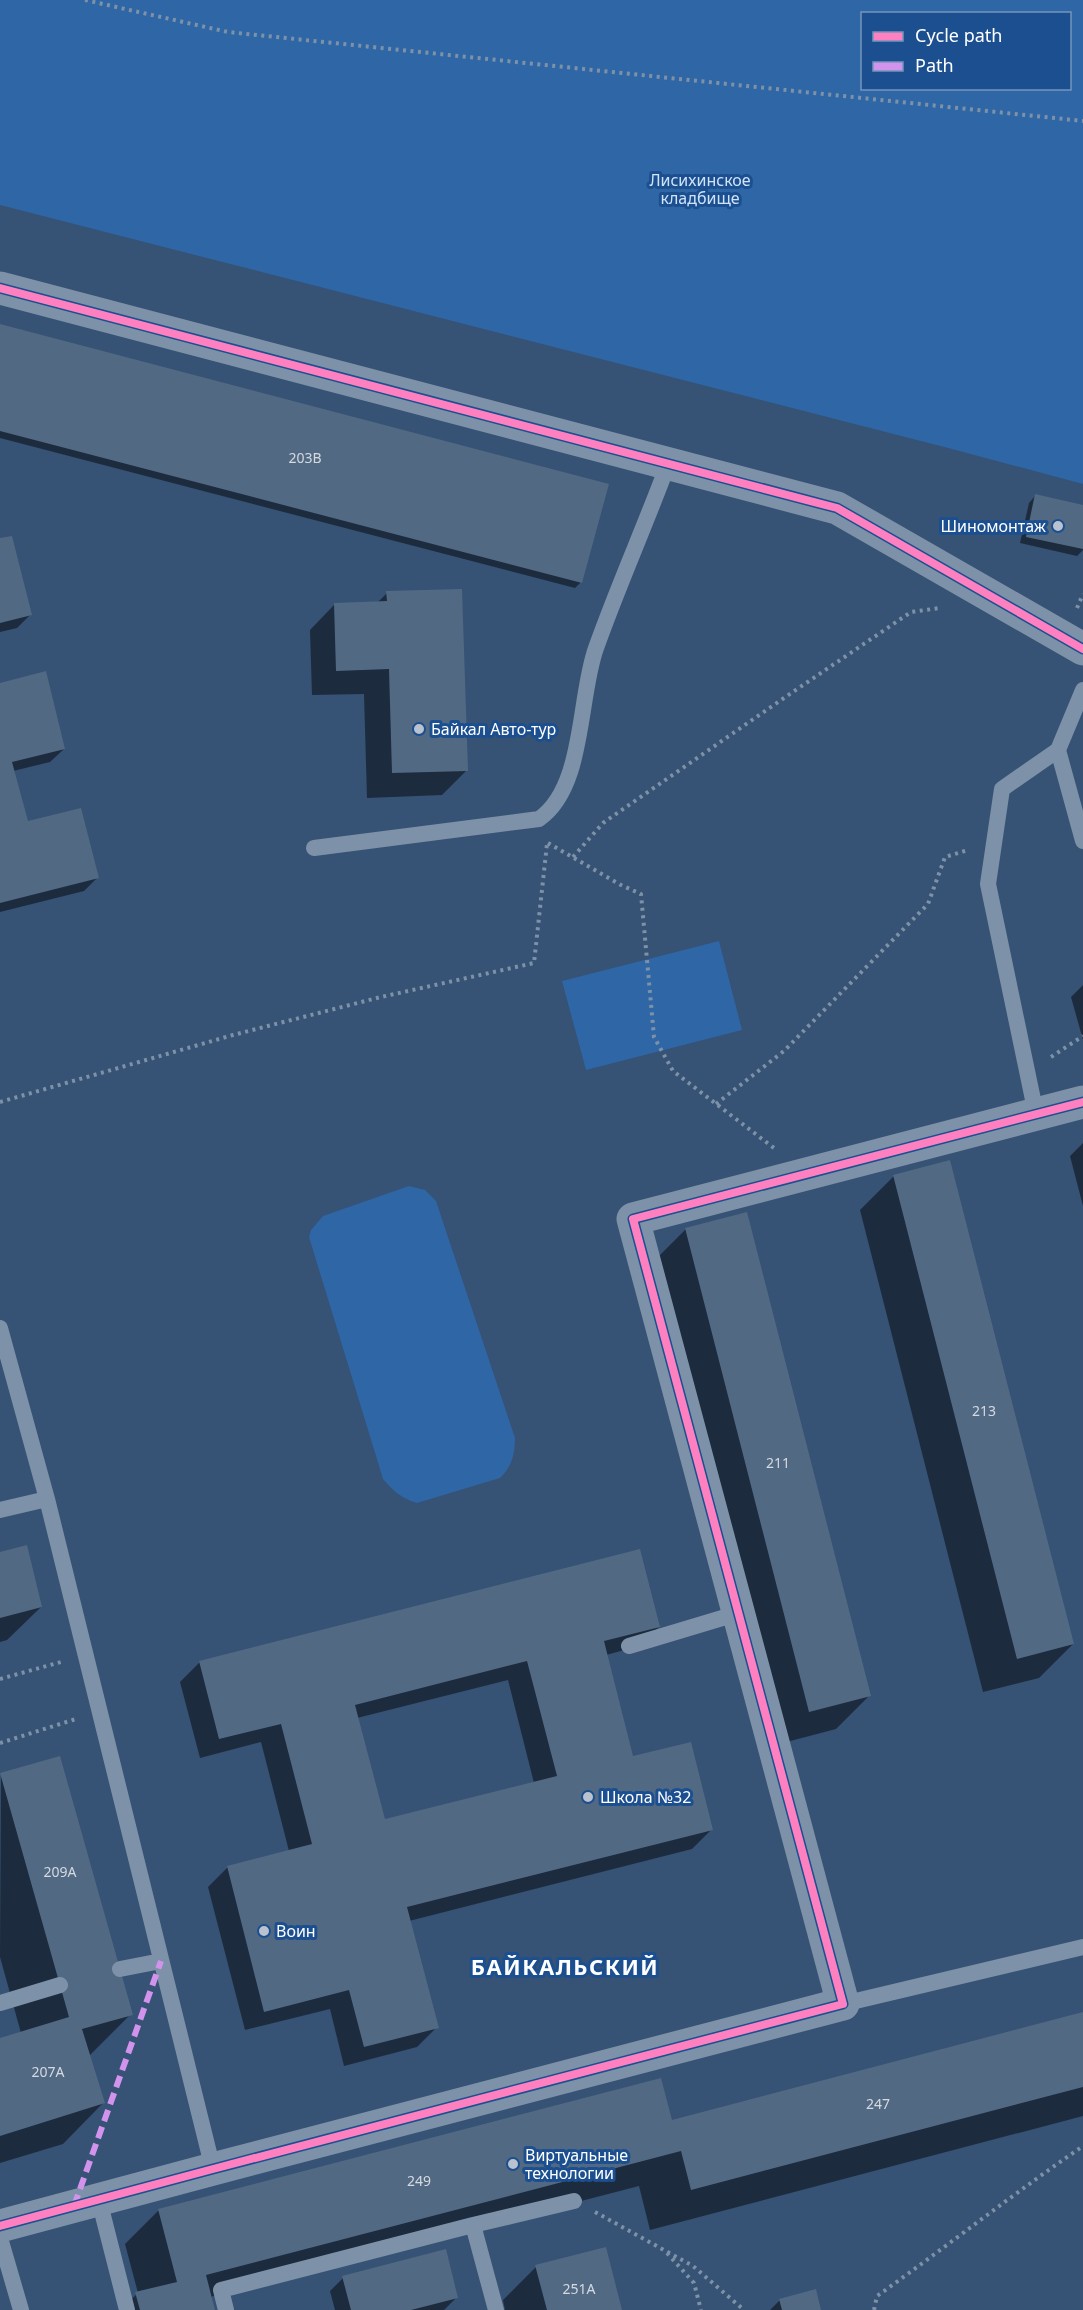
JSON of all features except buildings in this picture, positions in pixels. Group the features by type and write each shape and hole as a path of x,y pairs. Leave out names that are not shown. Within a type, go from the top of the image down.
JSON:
{"street":[{"path":"0,288 837,508 1083,649"},
{"path":"0,2226 843,2004 633,1219 1083,1102"}],"lane":[{"path":"314,848 539,819 551,811 571,769 595,651 668,464"},
{"path":"1036,1114 988,884 1002,789 1058,750 1083,690"},
{"path":"1058,750 1083,841"},
{"path":"0,1329 47,1499 213,2169"},
{"path":"0,1510 47,1499"},
{"path":"629,1646 739,1613"},
{"path":"843,2004 1083,1947"},
{"path":"120,1969 161,1961"},
{"path":"0,2003 60,1986"},
{"path":"99,2200 127,2310"},
{"path":"226,2310 221,2290 574,2200"},
{"path":"473,2225 496,2310"},
{"path":"0,2238 21,2310"}],"path":[{"path":"85,0 228,32 1083,121"},
{"path":"573,857 603,823 911,612 943,608"},
{"path":"0,1102 256,1029 381,997 534,963 551,811"},
{"path":"548,842 621,885 641,894 654,1037 673,1071 808,1174"},
{"path":"716,1104 784,1051 928,904 945,857 994,842"},
{"path":"1027,1072 1083,1036"},
{"path":"0,1679 85,1655"},
{"path":"0,1743 99,1712"},
{"path":"874,2310 877,2296 1083,2146"},
{"path":"574,2200 693,2266 744,2310"},
{"path":"666,2251 694,2283 701,2310"}],"green space":[{"name":"Лисихинское кладбище","path":"0,0 1083,0 1083,484 0,205"},
{"path":"719,941 742,1030 586,1070 562,981"},
{"path":"409,1186 425,1190 436,1201 515,1438 512,1460 500,1478 417,1503 398,1494 383,1479 309,1237 311,1230 323,1216"}],"marked path":[{"path":"74,2206 161,1961"}],"cycle path":[{"path":"0,288 837,508 1083,649"},
{"path":"0,2226 843,2004 633,1219 1083,1102"}],"place":[{"name":"Шиномонтаж","path":"1058,526"},
{"name":"Байкал Авто-тур","path":"419,729"},
{"name":"Школа №32","path":"588,1797"},
{"name":"Воин","path":"264,1931"},
{"name":"Виртуальные технологии","path":"513,2164"}],"district":[{"name":"БАЙКАЛЬСКИЙ","path":"565,1966"}]}
